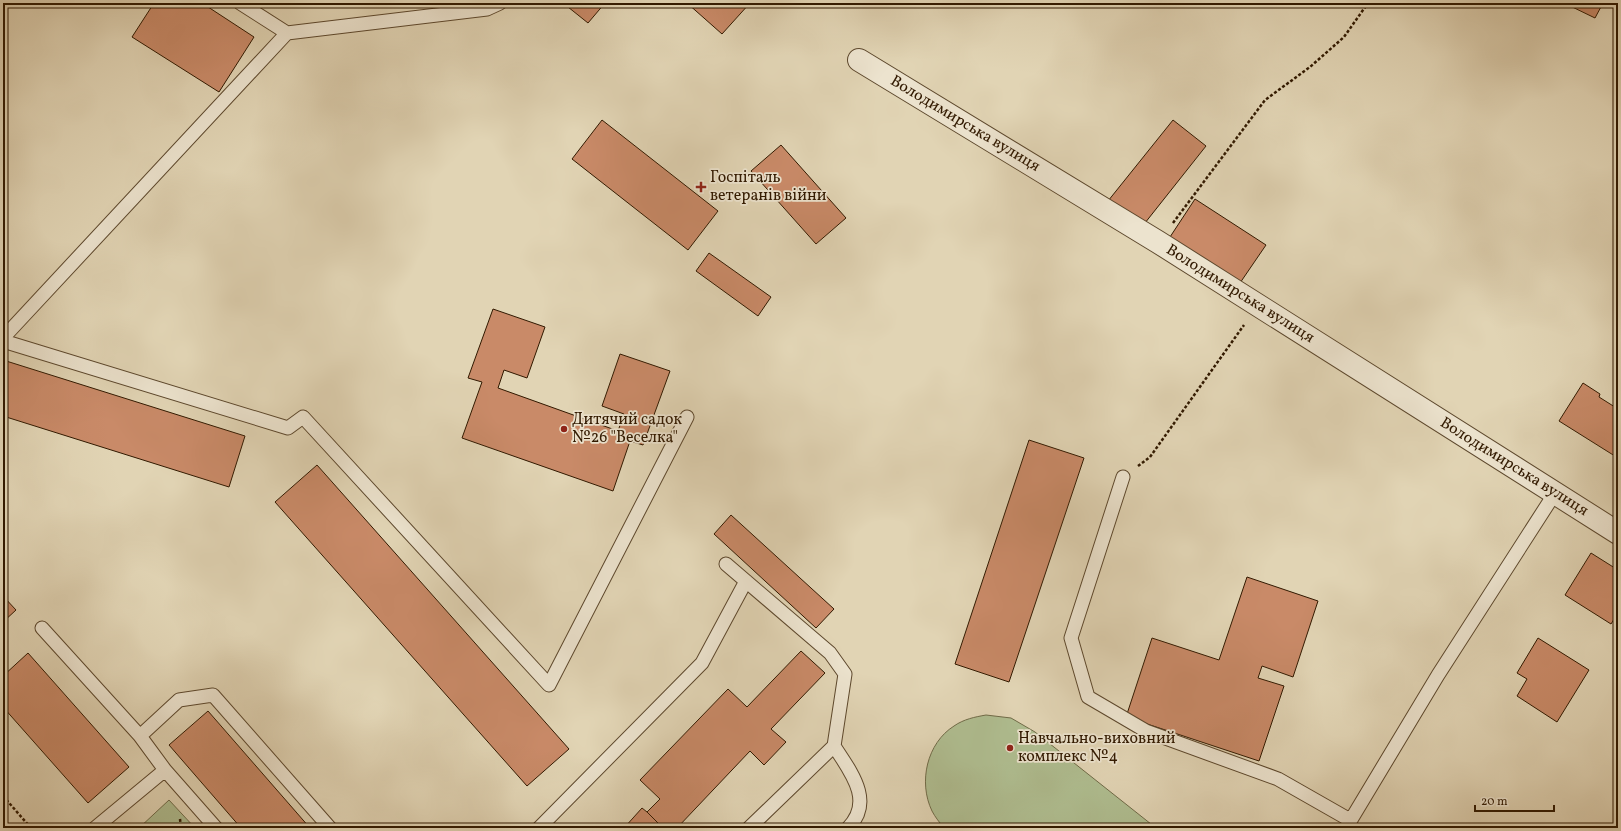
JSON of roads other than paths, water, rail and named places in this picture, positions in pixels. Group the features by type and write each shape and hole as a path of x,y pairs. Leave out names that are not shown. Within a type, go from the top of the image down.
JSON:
{"street":[{"name":"Володимирська вулиця","path":"859,60 1158,242 1618,533"}],"lane":[{"path":"240,3 287,33 487,9 500,3"},
{"path":"3,338 287,33"},
{"path":"3,341 288,428 303,417 549,685 687,417"},
{"path":"1123,477 1071,638 1088,697 1146,731 1278,779 1348,824 1438,675 1555,493"},
{"path":"726,564 830,653 846,674 834,746 748,828"},
{"path":"539,828 702,663 746,581"},
{"path":"42,628 140,736 165,770 216,828"},
{"path":"140,736 179,700 213,695 330,828"},
{"path":"834,746 852,775 861,795 856,820 848,828"},
{"path":"94,828 165,770"}],"place":[{"name":"Госпіталь ветеранів війни","path":"701,187"},
{"name":"Дитячий садок №26 \"Веселка\"","path":"564,429"},
{"name":"Навчально-виховний комплекс №4","path":"1010,748"}]}
